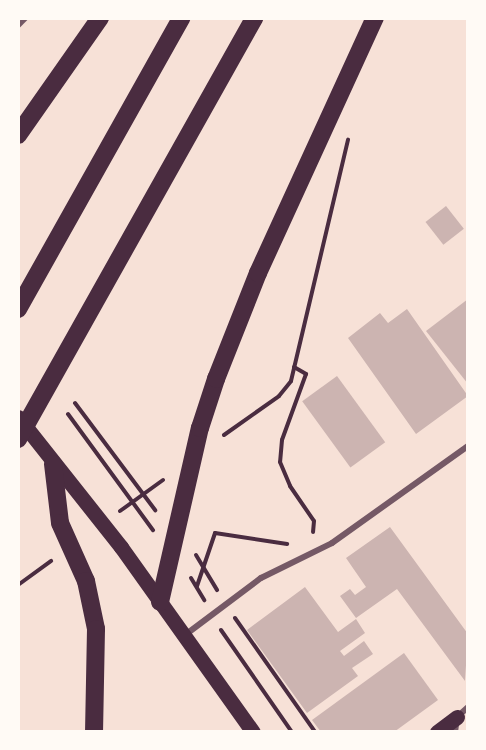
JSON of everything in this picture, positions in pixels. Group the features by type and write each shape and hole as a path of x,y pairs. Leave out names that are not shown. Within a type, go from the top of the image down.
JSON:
{"highway":[{"path":"18,135 100,18"},
{"path":"18,309 181,18"},
{"path":"18,439 254,18"},
{"path":"160,602 197,439 216,379 258,273 375,18"},
{"path":"53,464 60,523 86,581 96,629 94,732"}],"main road":[{"path":"18,417 53,464 93,510 254,732"},
{"path":"437,732 460,719"}],"street":[{"path":"184,636 270,571 339,539 468,446"}],"lane":[{"path":"18,25 25,18"}],"path":[{"path":"216,442 279,396 293,374 351,130"},
{"path":"294,367 305,371 306,378 282,440 280,462 287,480 314,520 314,531 306,537"},
{"path":"75,403 155,510"},
{"path":"68,414 153,531"},
{"path":"112,517 169,476"},
{"path":"196,587 210,538 219,532 280,544 297,542"},
{"path":"192,550 217,590"},
{"path":"18,585 56,558"},
{"path":"186,572 292,732"},
{"path":"231,612 315,732"}],"building":[{"path":"446,206 464,229 443,245 426,222"},
{"path":"468,299 468,384 426,331"},
{"path":"407,309 468,396 416,434 348,338 380,313 388,323"},
{"path":"337,376 385,442 350,468 302,401"},
{"path":"390,527 468,634 465,681 397,589 356,618 340,596 350,589 355,595 366,587 346,558"},
{"path":"305,587 338,632 356,619 365,633 340,651 344,656 364,641 373,654 352,668 358,676 307,713 247,630"},
{"path":"404,653 438,700 394,732 321,732 312,720"}]}
